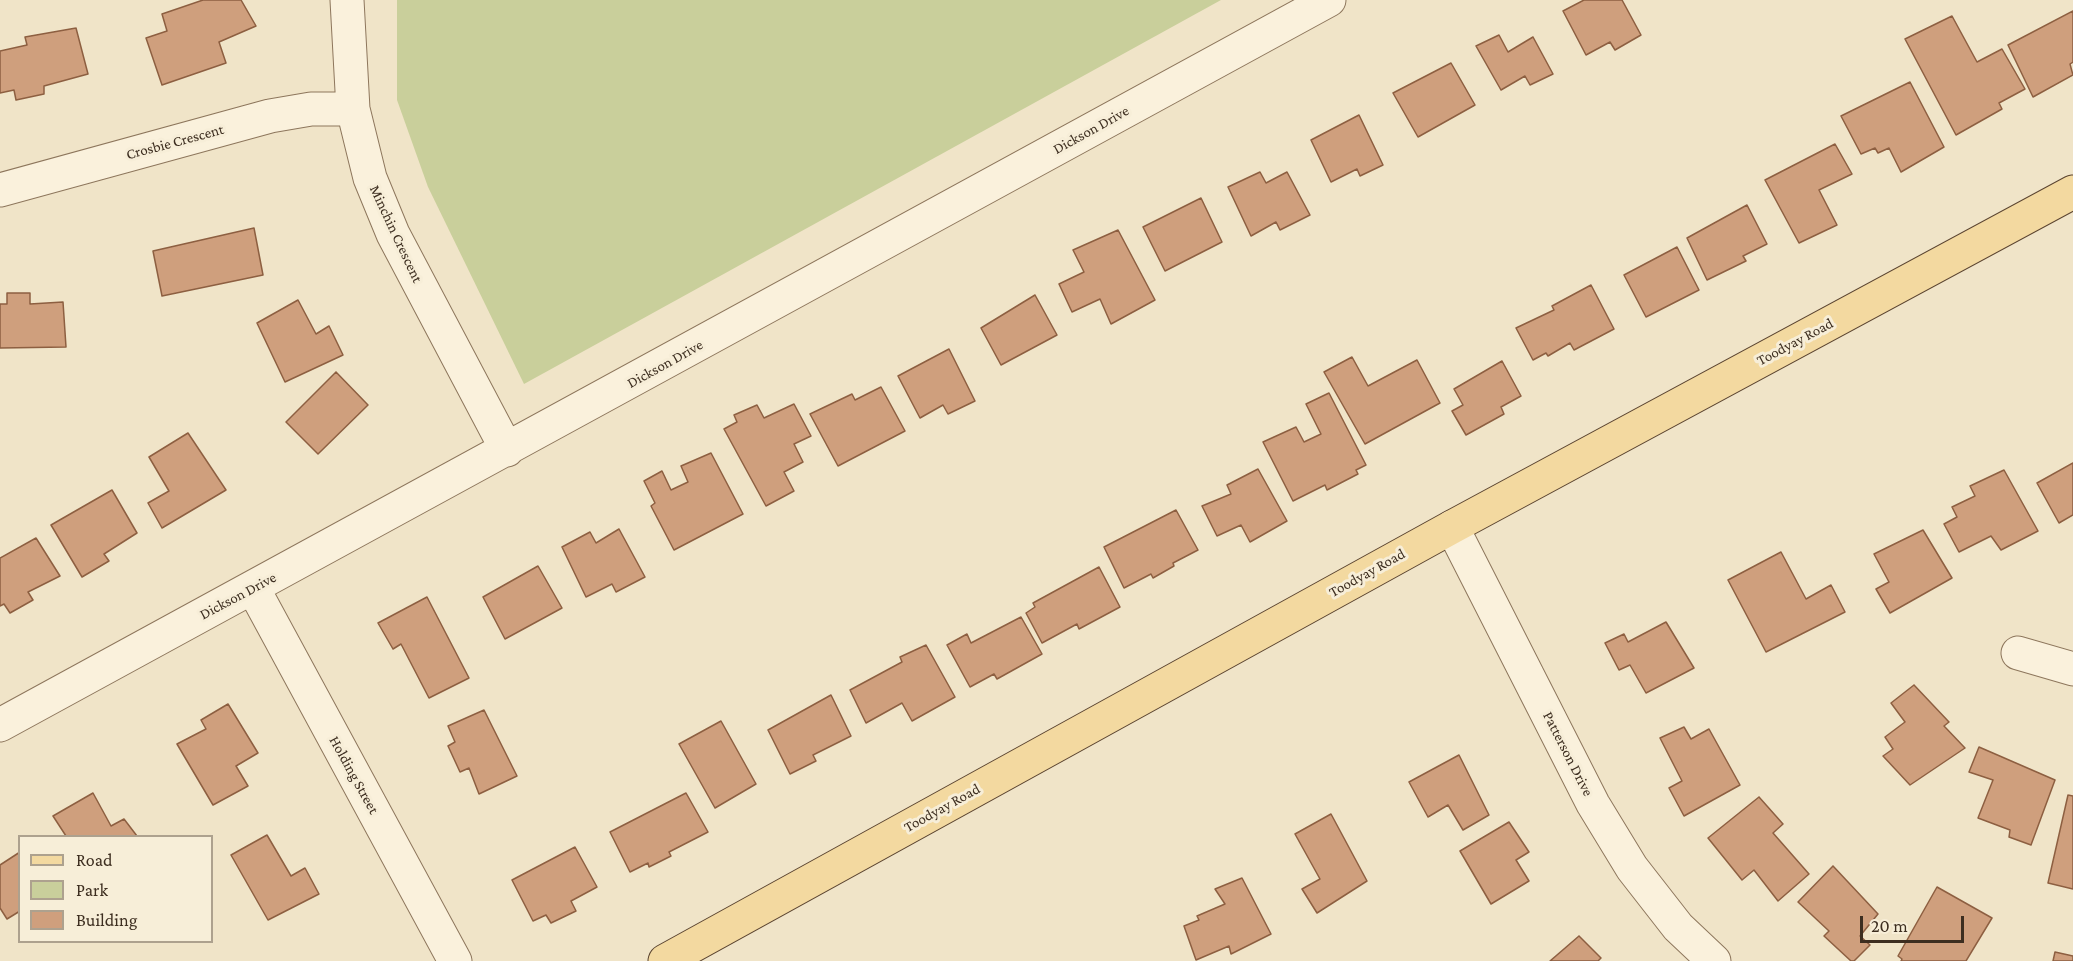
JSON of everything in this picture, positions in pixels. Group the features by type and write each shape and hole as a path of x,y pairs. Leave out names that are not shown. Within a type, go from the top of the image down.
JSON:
{"main road":[{"name":"Toodyay Road","path":"665,961 1452,527 2073,192"}],"street":[{"name":"Minchin Crescent","path":"347,0 353,109 370,178 393,234 507,450"},
{"name":"Dickson Drive","path":"0,725 1329,0"},
{"name":"Crosbie Crescent","path":"0,190 270,116 311,109 353,109"},
{"name":"Patterson Drive","path":"1452,527 1593,804 1632,868 1678,927 1714,961"},
{"name":"Holding Street","path":"253,588 455,961"},
{"path":"2018,653 2073,669"}],"green space":[{"path":"397,0 1221,0 524,384 428,187 397,100"}],"building":[{"path":"203,0 241,0 256,26 219,42 226,63 162,85 146,38 167,31 162,14"},
{"path":"1584,0 1622,0 1641,35 1615,50 1610,42 1586,55 1563,11"},
{"path":"2073,11 2073,62 2070,64 2073,75 2033,97 2008,45"},
{"path":"1952,16 1977,62 2002,49 2025,89 1999,103 2002,109 1956,135 1905,39"},
{"path":"76,28 88,74 44,86 44,94 16,100 14,90 0,93 0,51 27,45 25,37"},
{"path":"1499,35 1508,52 1533,37 1553,74 1530,85 1525,76 1501,90 1476,46"},
{"path":"1451,63 1475,105 1418,137 1393,93"},
{"path":"1910,82 1944,147 1901,172 1889,148 1878,153 1875,148 1861,154 1841,116"},
{"path":"1359,115 1383,165 1360,176 1357,169 1331,182 1311,140"},
{"path":"1835,144 1852,174 1819,190 1837,225 1799,243 1765,180"},
{"path":"1260,172 1266,183 1287,172 1310,215 1280,230 1276,222 1251,236 1228,187"},
{"path":"1201,198 1222,242 1165,271 1143,227"},
{"path":"1747,205 1767,244 1743,256 1746,261 1707,280 1687,238"},
{"path":"254,228 263,275 162,296 153,251"},
{"path":"1118,230 1155,300 1111,324 1100,299 1072,312 1059,284 1084,272 1073,250"},
{"path":"1677,247 1699,290 1646,317 1624,275"},
{"path":"1591,285 1614,329 1574,350 1570,343 1548,356 1546,353 1533,360 1516,328 1554,310 1552,306"},
{"path":"7,293 30,293 30,304 63,302 66,347 0,348 0,304 7,304"},
{"path":"1035,295 1057,335 1001,365 981,328"},
{"path":"298,300 316,334 329,326 343,355 285,382 257,323"},
{"path":"949,349 975,401 948,414 943,405 920,418 898,376"},
{"path":"1352,357 1368,386 1417,360 1440,403 1365,444 1324,372"},
{"path":"1502,361 1521,396 1501,407 1504,414 1466,435 1452,411 1463,405 1454,389"},
{"path":"336,372 368,405 318,454 286,422"},
{"path":"881,387 905,431 838,466 810,414 852,394 855,400"},
{"path":"1329,393 1366,465 1356,470 1358,474 1327,490 1325,485 1293,501 1263,442 1296,427 1304,442 1321,434 1306,404"},
{"path":"794,404 811,436 794,444 803,462 784,472 794,491 766,506 724,429 737,422 734,415 757,405 764,418"},
{"path":"188,433 226,490 162,528 148,503 169,491 149,457"},
{"path":"711,453 743,514 674,550 651,506 655,503 644,481 662,471 671,490 688,482 681,466"},
{"path":"2073,463 2073,515 2059,523 2037,483"},
{"path":"1258,469 1287,521 1250,542 1241,525 1217,536 1202,506 1231,494 1227,485"},
{"path":"2004,470 2038,531 2001,550 1991,536 1959,552 1944,524 1957,517 1952,507 1975,496 1970,486"},
{"path":"112,490 137,533 104,554 109,561 82,577 51,525"},
{"path":"1176,510 1198,550 1173,563 1174,566 1153,578 1151,574 1124,588 1104,547"},
{"path":"619,529 645,577 616,592 612,584 586,597 562,547 590,532 596,543"},
{"path":"1923,530 1952,578 1890,613 1876,589 1889,582 1874,554"},
{"path":"36,538 60,576 28,592 33,600 10,613 4,604 0,606 0,558"},
{"path":"1781,552 1806,599 1831,585 1845,612 1766,652 1728,580"},
{"path":"538,566 562,608 505,639 483,597"},
{"path":"1099,567 1120,607 1079,629 1077,624 1042,643 1026,613 1035,607 1033,603"},
{"path":"427,597 469,678 429,698 401,644 393,649 378,623"},
{"path":"1021,617 1042,654 997,679 994,674 970,687 947,645 967,634 971,643"},
{"path":"1666,622 1694,668 1646,693 1630,665 1619,670 1605,643 1624,634 1628,642"},
{"path":"926,645 955,697 912,721 902,703 866,723 850,690 902,662 900,657"},
{"path":"1914,685 1949,722 1944,726 1965,748 1910,785 1883,756 1893,749 1885,737 1905,722 1891,703"},
{"path":"831,695 851,736 813,755 816,761 790,774 768,730"},
{"path":"228,704 258,753 236,766 248,786 213,805 177,744 206,729 201,720"},
{"path":"484,710 517,776 479,794 469,768 460,772 448,746 455,742 448,726"},
{"path":"721,721 756,784 715,808 679,744"},
{"path":"1684,727 1691,739 1709,729 1740,785 1684,816 1669,788 1682,781 1660,738"},
{"path":"1979,747 2055,780 2031,845 2009,837 2010,830 1978,818 1993,780 1969,772"},
{"path":"1459,755 1489,815 1463,830 1448,805 1428,817 1409,782"},
{"path":"93,793 111,826 124,819 136,835 65,835 53,816"},
{"path":"686,793 708,832 669,852 671,856 649,867 648,863 630,872 610,832"},
{"path":"2068,795 2073,796 2073,889 2048,883"},
{"path":"1759,797 1783,824 1773,833 1809,874 1778,901 1754,870 1742,880 1708,838"},
{"path":"1331,814 1367,881 1317,913 1302,889 1320,879 1295,834"},
{"path":"1509,822 1529,852 1516,860 1529,881 1491,904 1460,851"},
{"path":"267,835 291,876 305,868 319,894 268,920 231,855"},
{"path":"575,847 597,887 571,901 576,911 551,923 546,915 533,921 512,880"},
{"path":"18,853 18,912 7,919 0,908 0,865"},
{"path":"1833,866 1878,914 1860,936 1870,945 1854,961 1851,961 1824,936 1829,931 1798,902"},
{"path":"1242,878 1271,934 1231,954 1229,946 1196,960 1184,926 1199,920 1197,916 1225,904 1215,889"},
{"path":"1937,887 1992,918 1966,961 1901,961 1902,959 1898,956"},
{"path":"1579,936 1601,958 1598,961 1550,961"},
{"path":"2055,952 2073,956 2073,961 2053,961"}]}
